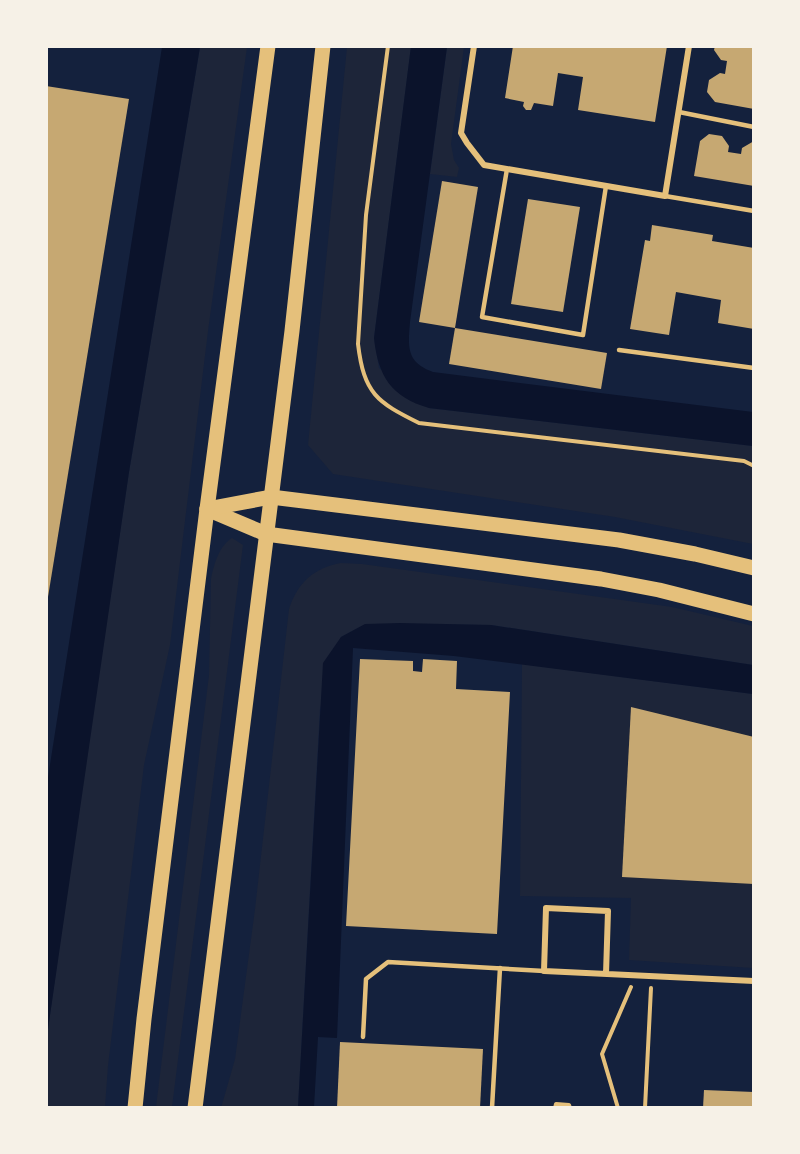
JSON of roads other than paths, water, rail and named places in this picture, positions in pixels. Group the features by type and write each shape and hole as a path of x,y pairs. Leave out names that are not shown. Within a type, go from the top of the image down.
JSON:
{"main road":[{"path":"135,1107 207,509 268,46"},
{"path":"195,1107 271,497 323,46"},
{"path":"207,509 271,497 619,540 695,554 753,568"},
{"path":"207,509 266,534 601,579 658,590 753,614"}],"street":[{"path":"474,46 461,133 484,165 665,196 690,46"},
{"path":"606,974 608,912 546,908 544,970 606,974 753,981"}],"lane":[{"path":"679,112 753,127"},
{"path":"507,169 482,317 583,335 606,186"},
{"path":"665,196 753,211"},
{"path":"619,350 753,368"},
{"path":"363,1037 366,979 388,962 544,970"},
{"path":"492,1107 500,968"}]}
